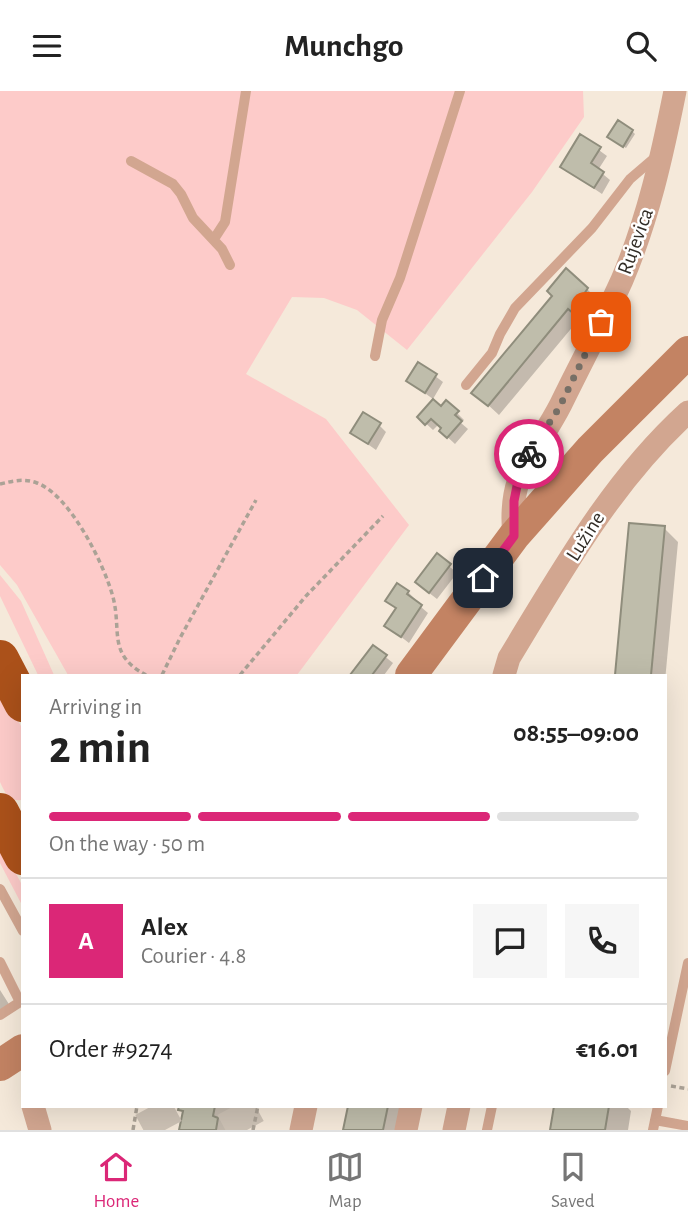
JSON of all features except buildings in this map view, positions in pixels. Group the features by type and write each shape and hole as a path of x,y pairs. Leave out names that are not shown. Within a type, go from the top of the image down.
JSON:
{"highway":[{"path":"0,659 21,699"}],"main road":[{"path":"412,674 514,536 590,450 688,352"}],"street":[{"name":"Rujevica","path":"514,536 512,518 518,481 530,453 559,408 622,279 655,187 675,91"},
{"name":"Lužine","path":"505,674 509,659 607,501 663,434 688,412"},
{"path":"34,1108 40,1130"},
{"path":"300,1130 306,1108"},
{"path":"406,1130 411,1108"},
{"path":"454,1130 459,1108"}],"lane":[{"path":"214,239 225,222 246,91"},
{"path":"375,356 382,320 400,278 460,91"},
{"path":"466,385 492,353 515,308 592,228 630,179 663,151"},
{"path":"131,162 173,184 193,218 222,249 230,265"},
{"path":"0,889 21,927"},
{"path":"0,962 21,999"},
{"path":"667,1064 684,1000 688,964"},
{"path":"0,1016 21,1002"},
{"path":"487,1130 492,1108"},
{"path":"654,1125 688,1126"}],"path":[{"path":"0,484 22,479 36,482 59,498 73,516 103,569 113,597 119,650 136,670 144,674"},
{"path":"162,674 257,500"},
{"path":"241,674 306,596 383,516"},
{"path":"671,1086 688,1089"},
{"path":"133,1130 137,1108"},
{"path":"253,1130 258,1108"}],"shaded area":[{"path":"0,91 583,91 584,117 532,192 407,350 357,310 324,298 292,297 246,374 326,419 409,525 298,674 67,674 17,585 0,565"},
{"path":"0,575 21,601 54,674 38,674 0,596"},
{"path":"0,686 21,726 21,800 10,798 0,782"},
{"path":"0,842 21,883 21,903 0,863"}],"tunnel":[{"path":"153,1108 165,1130"},
{"path":"235,1108 247,1130"}],"way so far":[{"path":"529,454 559,408 601,322"}],"route":[{"path":"483,578 514,536 514,501 518,481 529,454"}]}
